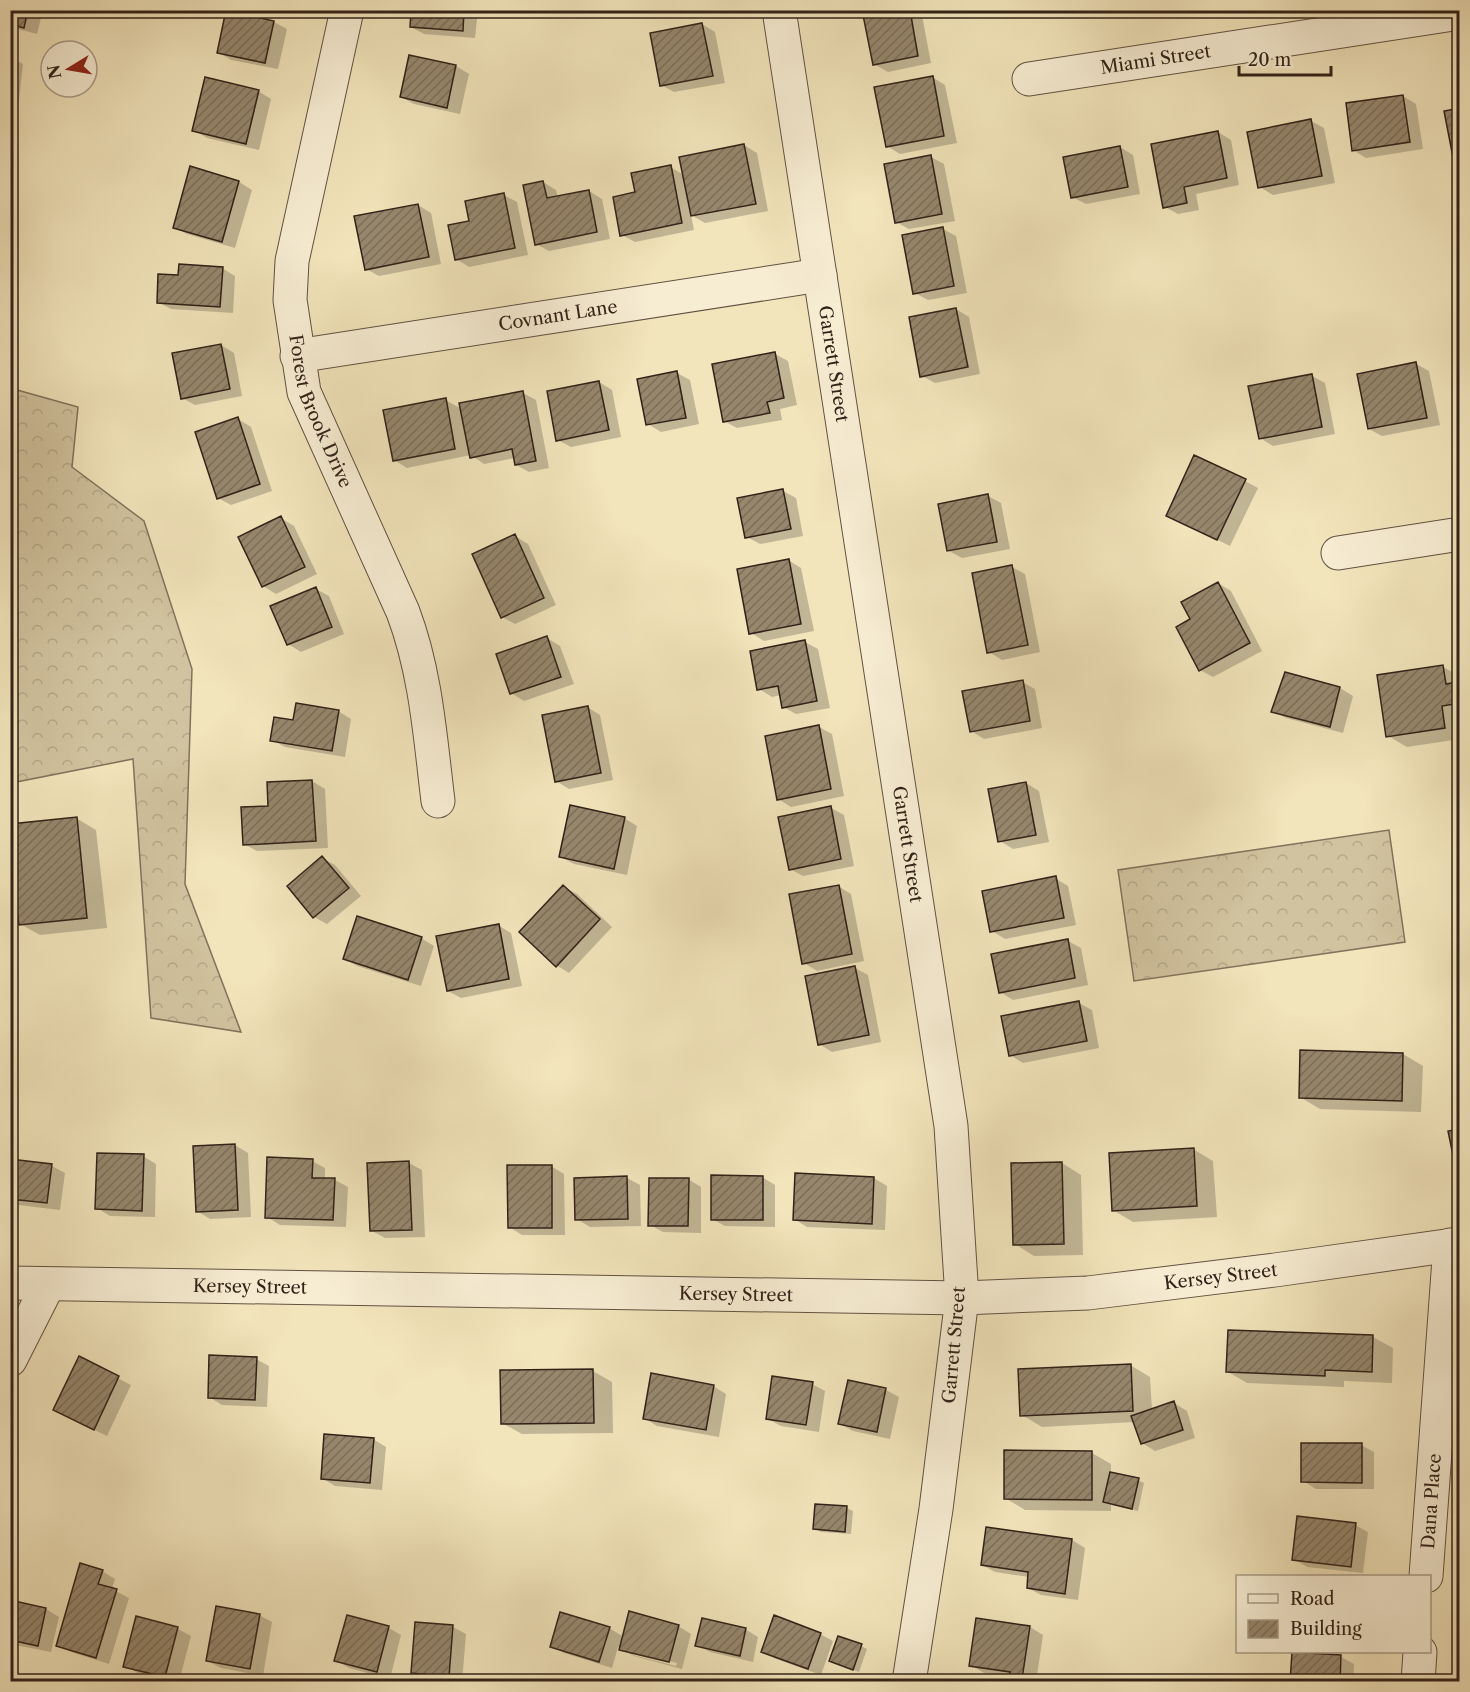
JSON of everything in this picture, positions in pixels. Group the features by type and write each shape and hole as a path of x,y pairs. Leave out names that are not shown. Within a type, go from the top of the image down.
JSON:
{"street":[{"name":"Forest Brook Drive","path":"347,10 292,261 290,300 304,392 414,641 425,687 438,801"},
{"name":"Garrett Street","path":"778,10 951,1126 962,1298 936,1509 909,1682"},
{"name":"Miami Street","path":"1029,79 1460,13"},
{"name":"Covnant Lane","path":"297,356 820,275"},
{"path":"1338,553 1460,534"},
{"name":"Kersey Street","path":"10,1283 962,1298 1088,1293 1455,1245"},
{"name":"Dana Place","path":"1426,1575 1455,1245"},
{"path":"10,1360 48,1285"},
{"path":"1418,1682 1420,1653"}],"green space":[{"path":"10,388 78,407 72,467 144,521 192,669 185,884 241,1032 151,1018 133,759 11,783"},
{"path":"1389,830 1405,942 1134,981 1118,870"}],"building":[{"path":"10,10 28,10 24,28 10,24"},
{"path":"226,10 274,21 265,63 217,53"},
{"path":"411,10 464,10 463,31 410,27"},
{"path":"862,10 910,10 918,56 873,65"},
{"path":"702,23 713,76 660,86 650,33"},
{"path":"409,55 456,65 447,108 400,97"},
{"path":"933,76 944,136 886,147 874,87"},
{"path":"205,77 259,90 246,144 192,131"},
{"path":"1403,95 1410,142 1352,151 1346,103"},
{"path":"1460,108 1460,177 1457,178 1444,111"},
{"path":"1311,119 1322,176 1258,188 1247,132"},
{"path":"1218,131 1227,178 1184,187 1187,203 1163,208 1151,144"},
{"path":"744,144 756,204 691,216 679,157"},
{"path":"1120,146 1128,187 1071,198 1063,157"},
{"path":"931,155 942,214 895,223 884,164"},
{"path":"671,165 682,223 620,236 613,197 635,192 631,173"},
{"path":"190,166 239,181 222,242 173,228"},
{"path":"543,181 547,198 589,190 597,232 535,245 523,185"},
{"path":"504,193 515,248 455,260 448,225 469,221 465,201"},
{"path":"418,204 429,257 365,270 354,216"},
{"path":"943,227 954,286 913,294 902,235"},
{"path":"179,264 223,267 220,307 157,303 158,274 178,275"},
{"path":"956,308 968,367 920,377 909,317"},
{"path":"221,344 230,389 181,399 172,353"},
{"path":"775,352 784,398 767,402 770,413 723,422 712,364"},
{"path":"1416,362 1427,418 1368,429 1357,374"},
{"path":"677,371 686,418 646,425 637,379"},
{"path":"1312,374 1322,427 1259,439 1248,386"},
{"path":"599,381 609,430 556,441 547,391"},
{"path":"523,391 536,461 515,465 512,449 470,458 459,403"},
{"path":"446,398 455,449 393,461 383,410"},
{"path":"238,417 260,484 217,499 195,432"},
{"path":"1194,455 1246,479 1217,540 1166,516"},
{"path":"783,489 791,529 745,538 737,498"},
{"path":"988,494 997,542 947,551 938,504"},
{"path":"281,516 305,567 262,587 238,537"},
{"path":"515,534 544,598 501,618 472,554"},
{"path":"789,559 801,624 749,634 737,569"},
{"path":"1012,565 1028,645 987,653 972,573"},
{"path":"1218,582 1250,643 1199,671 1176,627 1190,619 1181,602"},
{"path":"316,587 332,627 287,645 270,606"},
{"path":"547,636 561,677 510,694 496,654"},
{"path":"805,640 817,701 782,708 778,686 757,690 750,651"},
{"path":"1443,665 1446,684 1457,682 1460,695 1460,703 1442,706 1445,728 1386,737 1377,675"},
{"path":"1285,672 1340,687 1330,727 1271,712"},
{"path":"1023,680 1030,721 970,732 962,691"},
{"path":"296,703 339,710 332,751 270,741 274,717 293,720"},
{"path":"588,706 601,773 555,782 542,715"},
{"path":"819,725 831,789 777,800 765,736"},
{"path":"312,780 316,841 243,845 241,807 268,806 267,782"},
{"path":"1026,782 1036,835 998,842 988,789"},
{"path":"570,805 625,817 614,869 559,857"},
{"path":"831,806 841,859 789,870 778,817"},
{"path":"77,817 87,918 19,925 16,903 10,904 10,824"},
{"path":"322,856 349,888 313,918 287,886"},
{"path":"1056,876 1064,918 990,932 982,891"},
{"path":"563,885 600,919 556,967 519,932"},
{"path":"839,885 852,954 802,964 789,894"},
{"path":"357,916 422,937 408,980 343,959"},
{"path":"499,924 509,979 447,991 436,936"},
{"path":"1068,939 1075,978 999,993 991,954"},
{"path":"855,966 869,1035 818,1045 805,976"},
{"path":"1079,1001 1087,1041 1009,1056 1001,1016"},
{"path":"1300,1050 1403,1053 1402,1101 1299,1098"},
{"path":"1460,1129 1460,1170 1456,1170 1448,1131"},
{"path":"235,1144 238,1210 196,1212 193,1146"},
{"path":"1194,1148 1197,1206 1112,1211 1109,1153"},
{"path":"97,1153 144,1154 142,1211 95,1209"},
{"path":"267,1157 313,1159 312,1178 335,1178 333,1220 265,1218"},
{"path":"10,1159 52,1164 47,1203 10,1199"},
{"path":"409,1161 412,1230 370,1231 367,1163"},
{"path":"1062,1162 1064,1244 1013,1245 1011,1163"},
{"path":"507,1165 552,1165 552,1228 508,1228"},
{"path":"795,1173 874,1177 872,1224 793,1220"},
{"path":"711,1175 763,1176 763,1220 711,1220"},
{"path":"627,1176 628,1219 575,1220 574,1178"},
{"path":"649,1178 689,1178 688,1226 648,1226"},
{"path":"1228,1330 1373,1335 1372,1372 1325,1370 1325,1376 1226,1372"},
{"path":"209,1355 257,1357 255,1400 208,1398"},
{"path":"79,1356 119,1376 94,1430 53,1410"},
{"path":"1131,1364 1133,1411 1020,1416 1018,1369"},
{"path":"593,1369 594,1423 501,1424 500,1370"},
{"path":"651,1373 714,1385 706,1430 643,1419"},
{"path":"772,1376 813,1382 806,1425 766,1419"},
{"path":"848,1380 886,1388 877,1432 838,1424"},
{"path":"1174,1401 1183,1430 1141,1444 1131,1416"},
{"path":"324,1434 374,1438 370,1483 321,1479"},
{"path":"1301,1443 1362,1443 1362,1483 1301,1482"},
{"path":"1004,1450 1092,1451 1092,1500 1004,1499"},
{"path":"1110,1472 1139,1478 1132,1509 1103,1502"},
{"path":"815,1504 847,1506 845,1532 813,1529"},
{"path":"1297,1516 1356,1523 1351,1567 1292,1560"},
{"path":"986,1527 1072,1539 1065,1594 1027,1588 1028,1572 981,1565"},
{"path":"80,1563 103,1570 98,1584 117,1589 96,1658 56,1646"},
{"path":"10,1600 46,1608 38,1646 10,1640"},
{"path":"216,1606 260,1614 250,1669 206,1661"},
{"path":"629,1611 679,1625 669,1662 619,1650"},
{"path":"560,1612 610,1627 599,1662 550,1647"},
{"path":"347,1615 389,1626 377,1672 334,1661"},
{"path":"774,1615 821,1633 808,1669 761,1652"},
{"path":"136,1616 178,1627 165,1677 123,1667"},
{"path":"702,1618 746,1628 740,1656 695,1646"},
{"path":"976,1618 1030,1626 1022,1679 1009,1677 1010,1672 969,1666"},
{"path":"415,1622 453,1625 449,1677 411,1673"},
{"path":"838,1636 862,1644 853,1670 829,1661"},
{"path":"1292,1653 1341,1655 1340,1682 1290,1682"}]}
